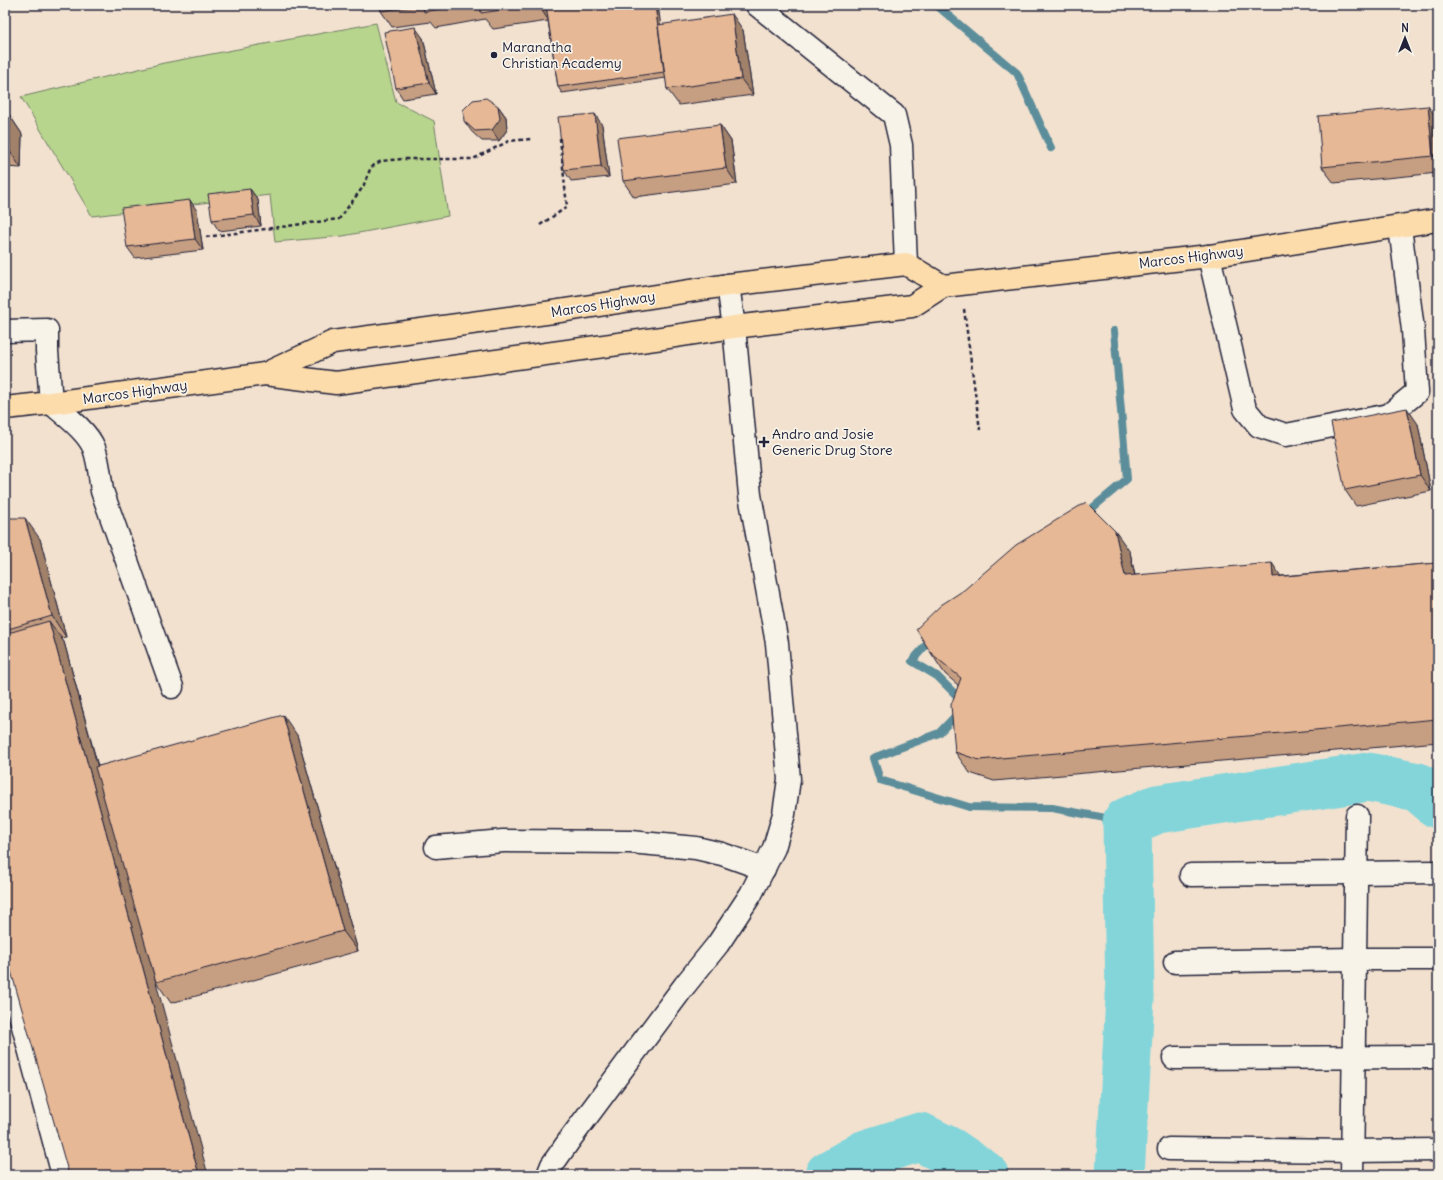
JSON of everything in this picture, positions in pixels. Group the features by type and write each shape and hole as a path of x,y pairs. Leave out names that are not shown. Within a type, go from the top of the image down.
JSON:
{"main road":[{"name":"Marcos Highway","path":"5,408 265,374 336,382 734,327 912,306 952,285 1209,256 1438,220"},
{"name":"Marcos Highway","path":"265,374 333,342 553,312 728,285 906,264"},
{"path":"906,264 952,285"}],"street":[{"path":"757,5 894,115 901,145 906,264"},
{"path":"1209,256 1245,409 1259,426 1286,435 1389,415 1417,392 1413,330 1400,227"},
{"path":"548,1175 552,1165 571,1138 685,985 718,944 751,894 774,848 784,814 789,779 777,643 750,495 734,327 728,285"},
{"path":"5,331 47,330 51,403 78,426 93,447 98,465 102,491 172,687"},
{"path":"1352,1175 1357,816"},
{"path":"436,847 503,840 638,842 696,848 722,854 764,869"},
{"path":"1191,875 1438,872"},
{"path":"5,959 63,1175"},
{"path":"1175,962 1438,959"},
{"path":"1174,1058 1438,1056"},
{"path":"1169,1149 1352,1151 1438,1150"}],"path":[{"path":"540,225 567,207 560,132"},
{"path":"206,237 338,219 363,187 371,167 381,162 402,159 473,159 510,142 531,139"},
{"path":"952,285 980,430"}],"green space":[{"path":"376,23 396,102 434,121 448,216 343,236 275,242 270,195 92,216 21,97 164,63"}],"building":[{"path":"380,5 423,5 381,11"},
{"path":"423,5 461,5 424,12"},
{"path":"480,5 536,5 481,13"},
{"path":"546,5 655,5 664,72 558,87"},
{"path":"732,14 741,79 667,89 658,25"},
{"path":"415,27 429,83 396,88 384,32"},
{"path":"486,98 498,106 500,119 492,130 475,131 464,121 463,110 473,100"},
{"path":"1428,106 1433,156 1322,167 1318,116"},
{"path":"5,113 8,113 7,147 5,147"},
{"path":"595,114 601,166 564,170 558,117"},
{"path":"720,125 726,168 623,181 617,138"},
{"path":"250,189 254,215 212,220 208,194"},
{"path":"190,200 195,239 127,247 121,208"},
{"path":"1407,408 1420,475 1345,490 1331,423"},
{"path":"1086,502 1115,531 1125,576 1272,563 1273,577 1437,563 1438,719 979,760 955,752 951,705 961,678 931,653 916,629 941,605 964,590 1016,545"},
{"path":"5,518 25,518 52,616 5,630"},
{"path":"49,621 199,1175 69,1175 5,950 5,634"},
{"path":"283,715 343,931 156,982 95,767"}],"waterway":[{"path":"936,5 1017,73 1051,148"},
{"path":"1084,515 1127,479 1114,331"},
{"path":"932,638 912,661 937,676 962,701"},
{"path":"960,711 939,733 873,758 880,780 969,807 1052,808 1127,822"},
{"path":"1120,1175 1130,998 1127,822 1157,809 1368,777 1418,787 1438,804"},
{"path":"829,1175 866,1154 920,1137 950,1152 984,1175"}],"place":[{"name":"Maranatha Christian Academy","path":"494,55"},
{"name":"Andro and Josie Generic Drug Store","path":"764,442"}]}
